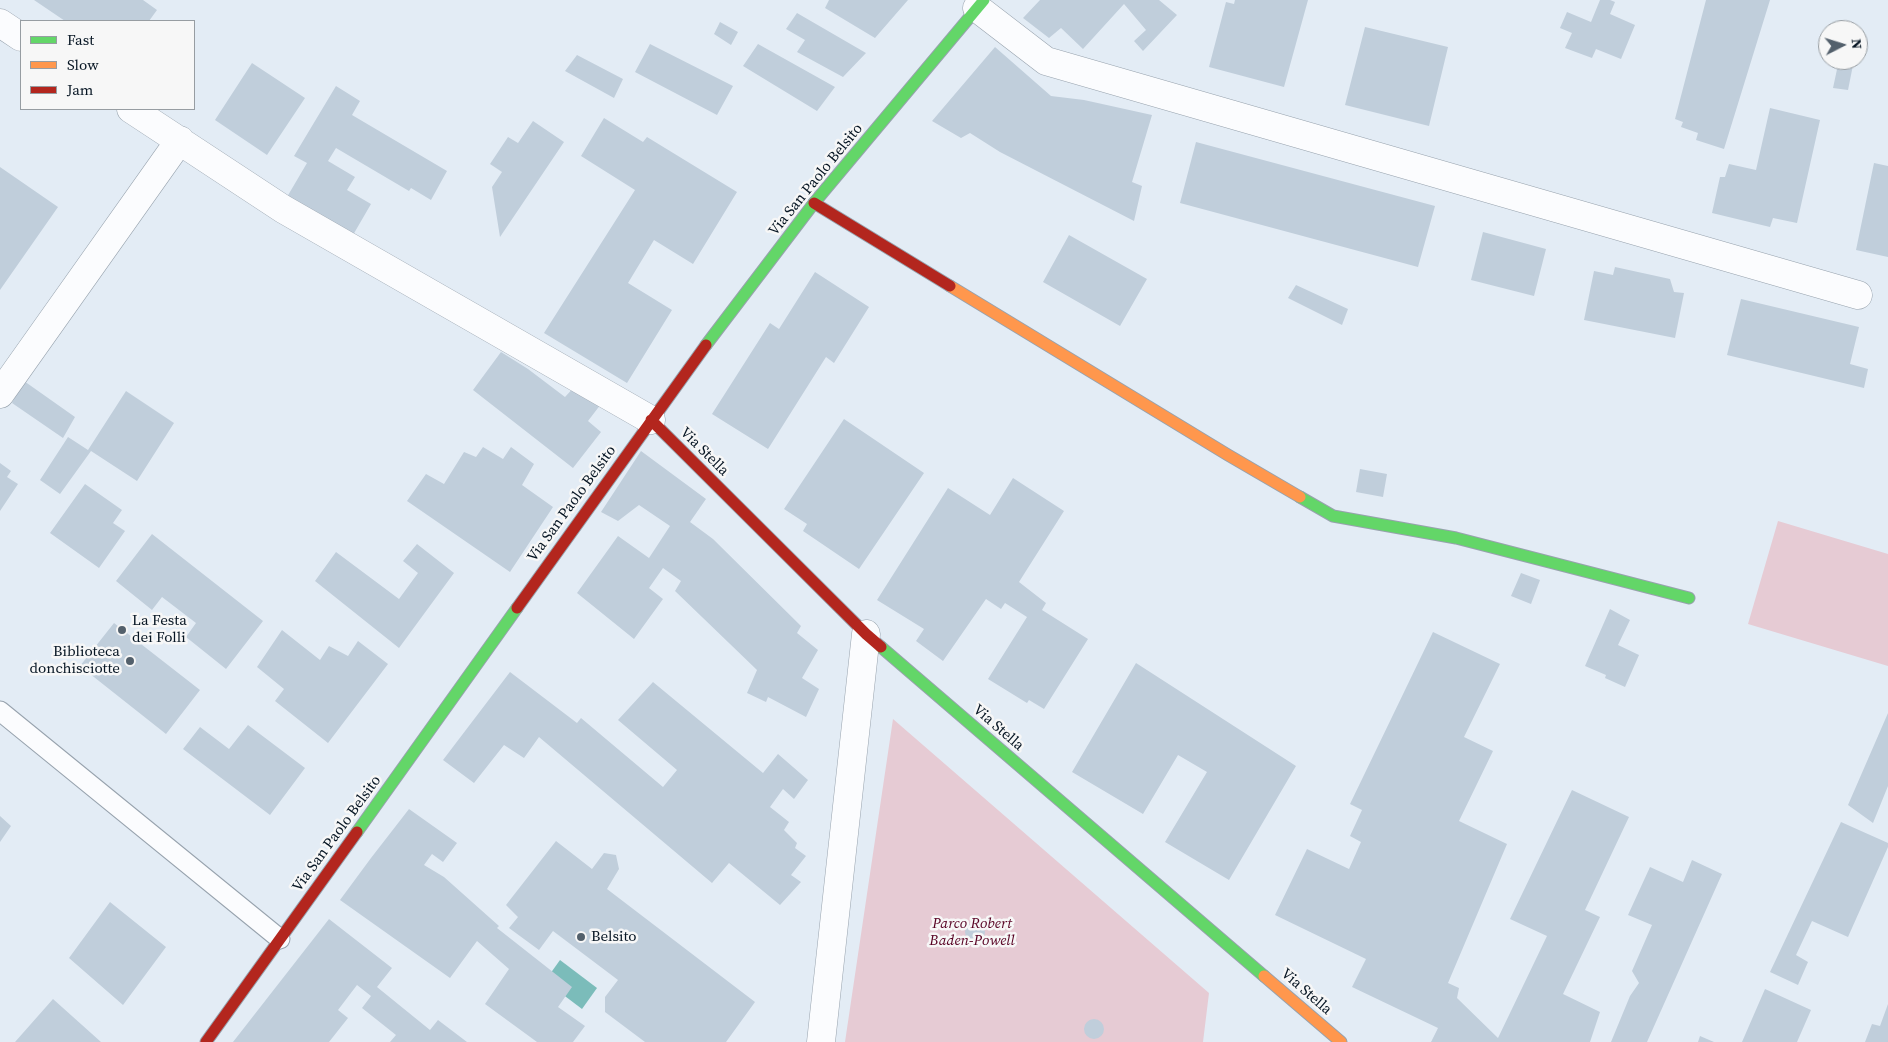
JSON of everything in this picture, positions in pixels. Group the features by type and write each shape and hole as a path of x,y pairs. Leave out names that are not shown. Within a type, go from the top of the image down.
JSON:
{"street":[{"name":"Via San Paolo Belsito","path":"206,1042 651,420 814,203 981,4"},
{"path":"981,4 1046,61 1858,294"},
{"path":"0,23 20,36"},
{"path":"133,110 283,209 651,420"},
{"path":"0,394 180,140"},
{"path":"814,203 1220,450 1333,516 1456,538 1689,598"},
{"name":"Via Stella","path":"651,420 866,634 1341,1042"},
{"path":"821,1042 866,634"}],"lane":[{"path":"0,711 280,939"}],"green space":[{"path":"1778,521 1888,554 1888,666 1748,624"},
{"name":"Parco Robert Baden-Powell","path":"893,719 1209,993 1203,1042 845,1042"}],"shaded area":[{"path":"560,960 597,988 582,1009 545,981"}],"building":[{"path":"34,0 143,0 157,10 150,20 64,20"},
{"path":"829,0 908,0 875,38 825,8"},
{"path":"1040,0 1159,0 1177,15 1143,51 1134,41 1146,30 1124,4 1083,49 1061,28 1049,38 1023,18"},
{"path":"1235,0 1308,0 1284,87 1209,67 1226,2 1234,4"},
{"path":"1600,0 1615,2 1610,14 1635,25 1621,59 1596,49 1592,58 1565,48 1572,33 1560,28 1567,12 1591,22"},
{"path":"1706,0 1770,0 1724,149 1696,140 1698,133 1681,127 1683,122 1675,119"},
{"path":"797,13 866,53 843,77 797,52 805,40 786,29"},
{"path":"720,22 738,32 731,45 714,34"},
{"path":"1365,27 1448,47 1429,126 1345,105"},
{"path":"650,44 733,86 717,115 635,72"},
{"path":"758,44 835,87 817,111 743,66"},
{"path":"995,47 1051,96 1084,100 1152,115 1132,182 1142,186 1134,221 1000,152 970,133 961,138 932,121"},
{"path":"577,55 623,79 614,98 565,71"},
{"path":"252,63 305,98 267,155 215,120"},
{"path":"1837,70 1852,70 1848,90 1833,88"},
{"path":"336,86 360,101 352,115 447,171 431,200 411,188 409,191 336,148 328,161 355,177 347,190 371,204 353,235 287,197 307,163 294,156"},
{"path":"1770,108 1820,120 1797,223 1773,218 1770,227 1712,213 1720,177 1725,177 1729,164 1756,170"},
{"path":"604,118 643,142 647,137 737,192 693,264 654,240 628,283 672,310 627,383 544,333 635,190 581,156"},
{"path":"533,121 564,142 500,237 492,187 502,172 490,164 508,137 518,143"},
{"path":"1196,142 1435,206 1418,267 1180,203"},
{"path":"1874,163 1888,166 1888,257 1856,250"},
{"path":"0,167 58,207 0,290"},
{"path":"1483,232 1546,249 1534,296 1471,280"},
{"path":"1069,235 1147,279 1120,326 1043,282"},
{"path":"1615,267 1670,279 1674,292 1684,293 1675,338 1584,320 1594,271 1613,275"},
{"path":"815,272 869,307 834,363 826,357 768,449 712,414 770,323 779,329"},
{"path":"1296,285 1348,309 1342,325 1288,298"},
{"path":"1741,299 1859,327 1850,364 1868,369 1864,388 1727,355"},
{"path":"501,352 528,369 565,397 577,384 601,404 588,421 601,432 573,468 473,390"},
{"path":"24,381 75,417 63,438 12,403"},
{"path":"126,391 174,423 137,481 91,451 60,494 40,480 68,437 88,450"},
{"path":"844,419 924,473 859,569 803,531 807,524 784,509"},
{"path":"483,447 503,459 511,447 534,464 522,485 553,507 510,572 407,501 426,474 444,484 464,452 476,457"},
{"path":"641,451 706,499 690,522 713,539 801,626 797,633 818,650 802,678 819,689 806,717 768,697 766,702 747,693 757,670 675,591 681,581 663,568 649,588 663,599 634,639 577,593 618,536 649,558 670,526 639,505 618,521 601,512"},
{"path":"0,463 11,471 7,477 18,484 0,511"},
{"path":"1360,469 1387,474 1383,497 1356,492"},
{"path":"1013,478 1064,511 1019,582 1046,603 1042,610 1088,639 1044,709 1029,700 1027,703 988,679 1027,617 1005,603 1001,609 986,599 943,661 916,641 924,629 877,600 948,488 990,515"},
{"path":"85,484 122,510 113,523 125,531 99,568 50,533"},
{"path":"152,534 263,621 226,669 186,637 196,623 162,597 152,610 116,581"},
{"path":"417,544 454,573 399,648 315,581 336,552 399,599 418,573 403,561"},
{"path":"1521,573 1540,580 1531,604 1511,596"},
{"path":"1610,609 1630,620 1618,645 1639,655 1625,687 1605,678 1606,675 1585,666"},
{"path":"114,623 200,690 166,734 80,666"},
{"path":"282,630 320,660 329,646 348,656 358,641 388,664 328,743 275,701 284,689 257,667"},
{"path":"1433,632 1500,664 1464,737 1493,751 1459,821 1507,844 1448,983 1459,988 1457,998 1498,1038 1547,936 1510,919 1572,790 1629,817 1585,910 1600,917 1563,994 1600,1012 1590,1042 1431,1042 1438,1028 1352,987 1366,959 1275,915 1307,849 1349,869 1361,842 1350,836 1362,810 1350,804"},
{"path":"1136,663 1296,766 1229,880 1165,842 1207,772 1178,755 1143,814 1072,772"},
{"path":"510,672 577,723 581,718 663,787 677,770 618,720 653,682 763,773 778,754 808,780 794,799 783,789 770,807 789,822 784,830 797,843 795,848 806,856 791,875 801,882 780,905 729,863 712,883 539,737 524,758 504,745 474,783 443,760"},
{"path":"1888,713 1888,786 1873,823 1848,805"},
{"path":"248,725 305,768 270,815 183,749 200,727 229,749"},
{"path":"409,809 457,843 443,862 432,854 424,865 444,877 499,926 497,928 572,987 558,1007 585,1026 573,1042 537,1042 485,1004 509,969 477,941 450,978 340,900"},
{"path":"0,816 11,826 0,842"},
{"path":"1841,822 1888,843 1888,847 1848,937 1812,921 1796,955 1808,962 1798,985 1770,972"},
{"path":"556,841 592,869 604,853 616,855 619,869 607,889 755,1002 726,1042 645,1042 605,1012 605,997 618,980 553,931 539,950 509,928 518,917 506,905"},
{"path":"1692,860 1722,874 1647,1042 1611,1042 1630,996 1639,983 1632,971 1652,925 1628,915 1650,867 1683,882"},
{"path":"110,902 166,947 123,1005 69,958"},
{"path":"329,919 392,968 377,987 430,1030 438,1020 467,1042 390,1042 396,1035 362,1008 371,996 357,985 338,1010 348,1018 329,1042 233,1042"},
{"path":"971,922 979,922 985,928 985,936 979,942 971,942 965,936 965,928"},
{"path":"1765,989 1811,1010 1797,1042 1742,1042"},
{"path":"53,999 101,1042 15,1042"},
{"path":"1888,1004 1888,1042 1865,1042 1872,1024 1880,1026"},
{"path":"1090,1019 1098,1019 1104,1025 1104,1033 1098,1039 1090,1039 1084,1033 1084,1025"},
{"path":"1700,1036 1714,1042 1698,1042"}],"traffic: fast":[{"path":"706,345 814,203 984,0"},
{"path":"1300,497 1333,516 1456,538 1689,598"},
{"path":"357,832 517,608"},
{"path":"881,647 1264,976"}],"traffic: slow":[{"path":"950,286 1300,497"},
{"path":"1264,976 1341,1042"}],"traffic: jam":[{"path":"814,203 950,286"},
{"path":"517,608 706,345"},
{"path":"651,420 881,647"},
{"path":"206,1042 357,832"}],"place":[{"name":"La Festa dei Folli","path":"122,630"},
{"name":"Biblioteca donchisciotte","path":"130,661"},
{"name":"Belsito","path":"581,937"}]}
